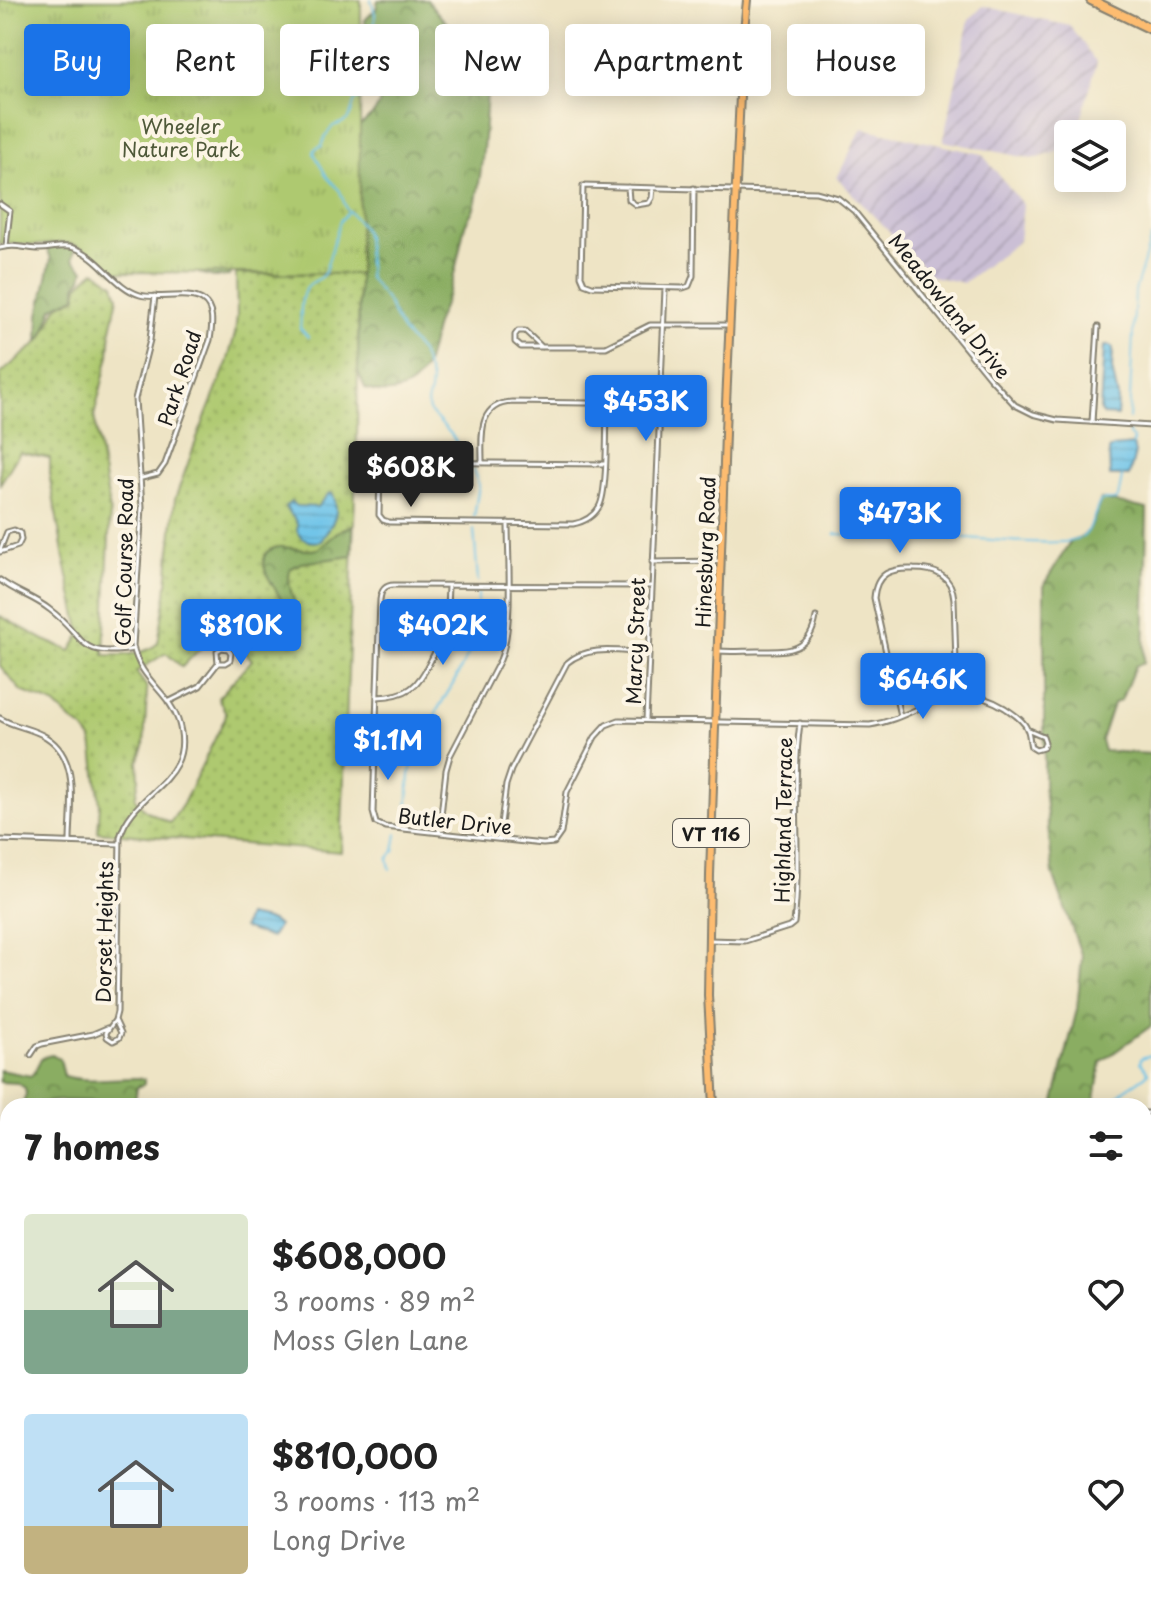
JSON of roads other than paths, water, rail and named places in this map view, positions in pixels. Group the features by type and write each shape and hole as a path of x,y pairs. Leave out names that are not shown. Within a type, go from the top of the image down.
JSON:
{"highway":[{"path":"1091,0 1151,29"}],"main road":[{"name":"Hinesburg Road","path":"714,1098 708,940 730,325 743,29 747,0"}],"street":[{"name":"Meadowland Drive","path":"665,288 586,285 582,280 583,186 823,192 846,204 864,222 1007,399 1024,410 1057,420 1151,426"},
{"path":"628,187 629,200 636,205 652,200 653,187"},
{"path":"665,288 687,287 693,280 694,188"},
{"path":"0,204 10,211 6,246"},
{"name":"Park Road","path":"0,248 18,245 76,249 89,255 130,290 141,295 200,298 208,307 212,324 206,351 163,468 156,476 141,479"},
{"name":"Marcy Street","path":"646,720 665,288"},
{"name":"Golf Course Road","path":"119,844 127,818 165,782 178,760 181,734 168,702 143,672 134,649 133,635 142,518 135,399 150,340 155,296"},
{"path":"542,347 527,332 520,331 515,335 515,342 520,346 542,347 608,347 650,325 730,325"},
{"path":"1092,422 1098,327"},
{"path":"482,462 484,421 490,411 500,404 661,404"},
{"path":"605,464 386,462 380,469 379,515 389,522 573,524 586,520 601,504 604,489 605,464 607,404"},
{"path":"439,833 450,756 500,660 505,644 508,628 508,523"},
{"path":"14,530 20,533 18,546 0,551 7,532 14,530"},
{"path":"652,562 721,561"},
{"path":"900,717 874,598 875,589 879,580 893,570 931,570 941,574 951,585 954,599 957,695 995,703 1016,716 1027,729 1044,737 1043,748 1036,750 1031,747 1027,729"},
{"path":"0,580 49,608 92,649 112,653 134,649"},
{"name":"Butler Drive","path":"651,586 390,585 382,591 373,818 378,825 547,844 557,841 561,833 567,792 597,733 614,722 870,725 900,717 933,700 957,695"},
{"path":"377,697 403,693 423,676 444,633 448,585"},
{"path":"718,651 796,648 810,637 816,617"},
{"path":"499,839 511,770 567,663 586,652 648,653"},
{"path":"168,702 200,686 218,663"},
{"path":"0,718 46,737 64,757 71,781 70,842"},
{"name":"Highland Terrace","path":"708,940 748,941 794,923 800,723"},
{"path":"0,840 119,844"},
{"name":"Dorset Heights","path":"115,1020 107,1028 106,1035 113,1041 119,1038 120,1031 115,1020 119,844"},
{"path":"31,1055 42,1044 93,1034 107,1028"}],"water":[{"path":"1104,346 1113,348 1117,416 1103,415 1100,411"},
{"path":"1133,445 1135,453 1129,476 1110,476 1109,450"},
{"path":"329,493 333,494 336,509 332,524 321,541 304,539 286,506 291,502 297,506 317,507"},
{"path":"247,916 272,921 278,926 271,938 243,928"}],"waterway":[{"path":"371,0 375,14 371,94 355,100 349,117 333,126 322,146 314,153 327,177 340,191 346,208 366,235 369,278 387,301 402,331 421,352 431,380 427,403 429,411 451,434 464,455"},
{"path":"308,337 300,328 304,293 325,272 340,221 347,213"},
{"path":"1129,419 1135,291 1151,238"},
{"path":"1129,430 1133,445"},
{"path":"473,470 479,485 474,517"},
{"path":"835,534 1072,541 1081,538 1088,530 1101,500 1118,498 1122,477"},
{"path":"474,530 478,581"},
{"path":"406,825 413,758 475,641 478,591"},
{"path":"390,869 388,859 394,851 397,834"},
{"path":"1118,1098 1148,1073 1140,1062 1141,1058 1151,1055"}],"park label":[{"name":"Wheeler Nature Park","path":"181,138"}]}
